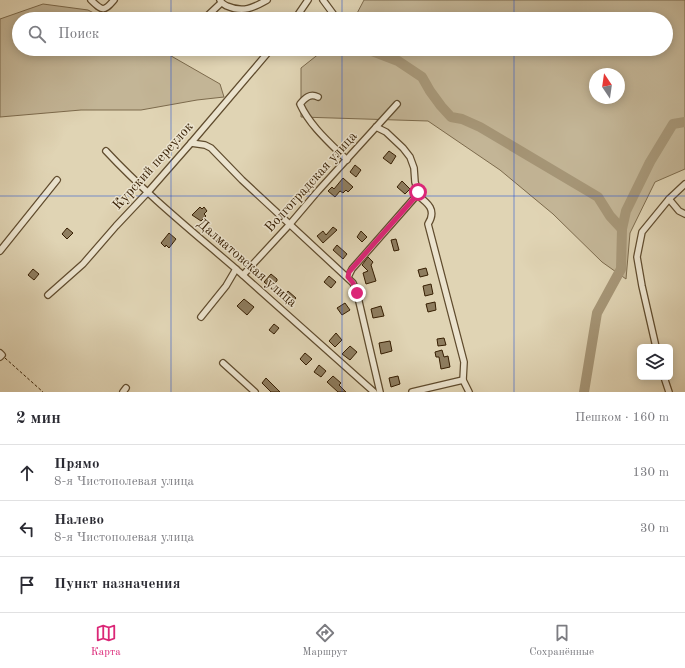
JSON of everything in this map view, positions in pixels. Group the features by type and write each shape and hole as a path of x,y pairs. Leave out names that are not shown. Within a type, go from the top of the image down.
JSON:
{"street":[{"path":"91,0 98,8 102,10 107,8 114,0"},
{"path":"211,12 221,2 232,8 247,10 267,0"},
{"path":"300,12 308,0"},
{"path":"323,0 332,12"},
{"name":"Курский переулок","path":"48,295 83,264 148,192 265,56"},
{"path":"318,97 310,96 304,99 300,104 304,114 319,132 347,160"},
{"name":"Волгоградская улица","path":"242,275 290,224 397,104"},
{"path":"348,277 352,268 417,195 418,192 415,182 414,168 410,157 386,132 376,127"},
{"path":"191,142 205,145 210,148 353,283 356,288 380,392"},
{"name":"Далматовская улица","path":"106,151 148,192 374,392"},
{"path":"0,251 57,180"},
{"path":"655,344 637,257 642,232 669,199 685,184"},
{"path":"417,195 427,202 430,207 431,218 428,224 464,362 463,380 469,392"},
{"path":"669,199 679,211 685,214"},
{"path":"201,317 226,286 236,269"},
{"path":"223,363 254,392"},
{"path":"412,392 463,380"},
{"path":"665,380 669,392"}],"path":[{"path":"1,355 43,392"}],"shaded area":[{"path":"364,0 685,0 685,169 655,182 630,233 626,279 602,262 553,214 500,170 428,121 301,117 301,68 316,56 673,56 673,12 358,12"},
{"path":"43,4 88,10 92,12 20,12"},
{"path":"12,15 12,56 171,56 220,84 224,97 197,100 141,110 81,110 0,117 0,19"}],"building":[{"path":"389,151 396,156 391,164 383,158"},
{"path":"355,165 361,170 356,177 350,172"},
{"path":"343,178 353,187 348,192 346,190 343,193 340,191 335,197 328,191 332,187 334,189"},
{"path":"402,181 410,189 405,194 397,187"},
{"path":"200,207 202,209 204,207 207,211 204,214 206,216 201,221 192,215"},
{"path":"333,227 337,230 323,243 317,236 323,231 326,235"},
{"path":"67,228 73,233 67,239 62,234"},
{"path":"361,231 367,237 362,242 357,237"},
{"path":"169,233 176,239 169,248 166,245 165,247 161,243"},
{"path":"396,239 399,250 394,251 391,240"},
{"path":"337,245 347,254 343,259 333,250"},
{"path":"368,257 373,262 371,265 376,281 366,284 363,273 368,271 362,265"},
{"path":"426,268 428,275 420,277 418,270"},
{"path":"33,269 39,274 34,280 28,275"},
{"path":"271,274 277,279 277,281 270,287 264,282"},
{"path":"329,276 336,282 331,288 324,282"},
{"path":"431,284 433,294 425,296 423,286"},
{"path":"288,291 296,298 289,306 282,299"},
{"path":"244,299 254,307 247,315 237,306"},
{"path":"435,302 436,310 428,312 426,304"},
{"path":"345,303 350,310 342,315 337,308"},
{"path":"381,306 384,316 373,318 371,309"},
{"path":"274,324 279,328 274,334 269,330"},
{"path":"336,333 342,340 335,347 329,341"},
{"path":"444,338 446,345 438,346 437,339"},
{"path":"390,341 392,351 381,354 379,343"},
{"path":"350,346 357,352 350,360 342,354"},
{"path":"442,350 444,357 448,356 450,367 441,369 439,357 436,357 435,352"},
{"path":"305,353 312,359 306,365 300,359"},
{"path":"319,365 326,371 321,377 314,372"},
{"path":"333,376 341,383 339,385 346,392 338,392 327,382"},
{"path":"398,376 400,384 391,387 389,378"},
{"path":"266,378 280,392 271,392 262,383"}],"waterway":[{"path":"385,56 398,61 422,77 430,91 451,117 462,119 480,127 598,197 610,216 622,229"},
{"path":"584,392 597,313 621,269 622,229 626,211 650,162 673,124 685,122"}],"route":[{"path":"357,293 356,288 348,277 349,272 417,195 418,192"}]}
